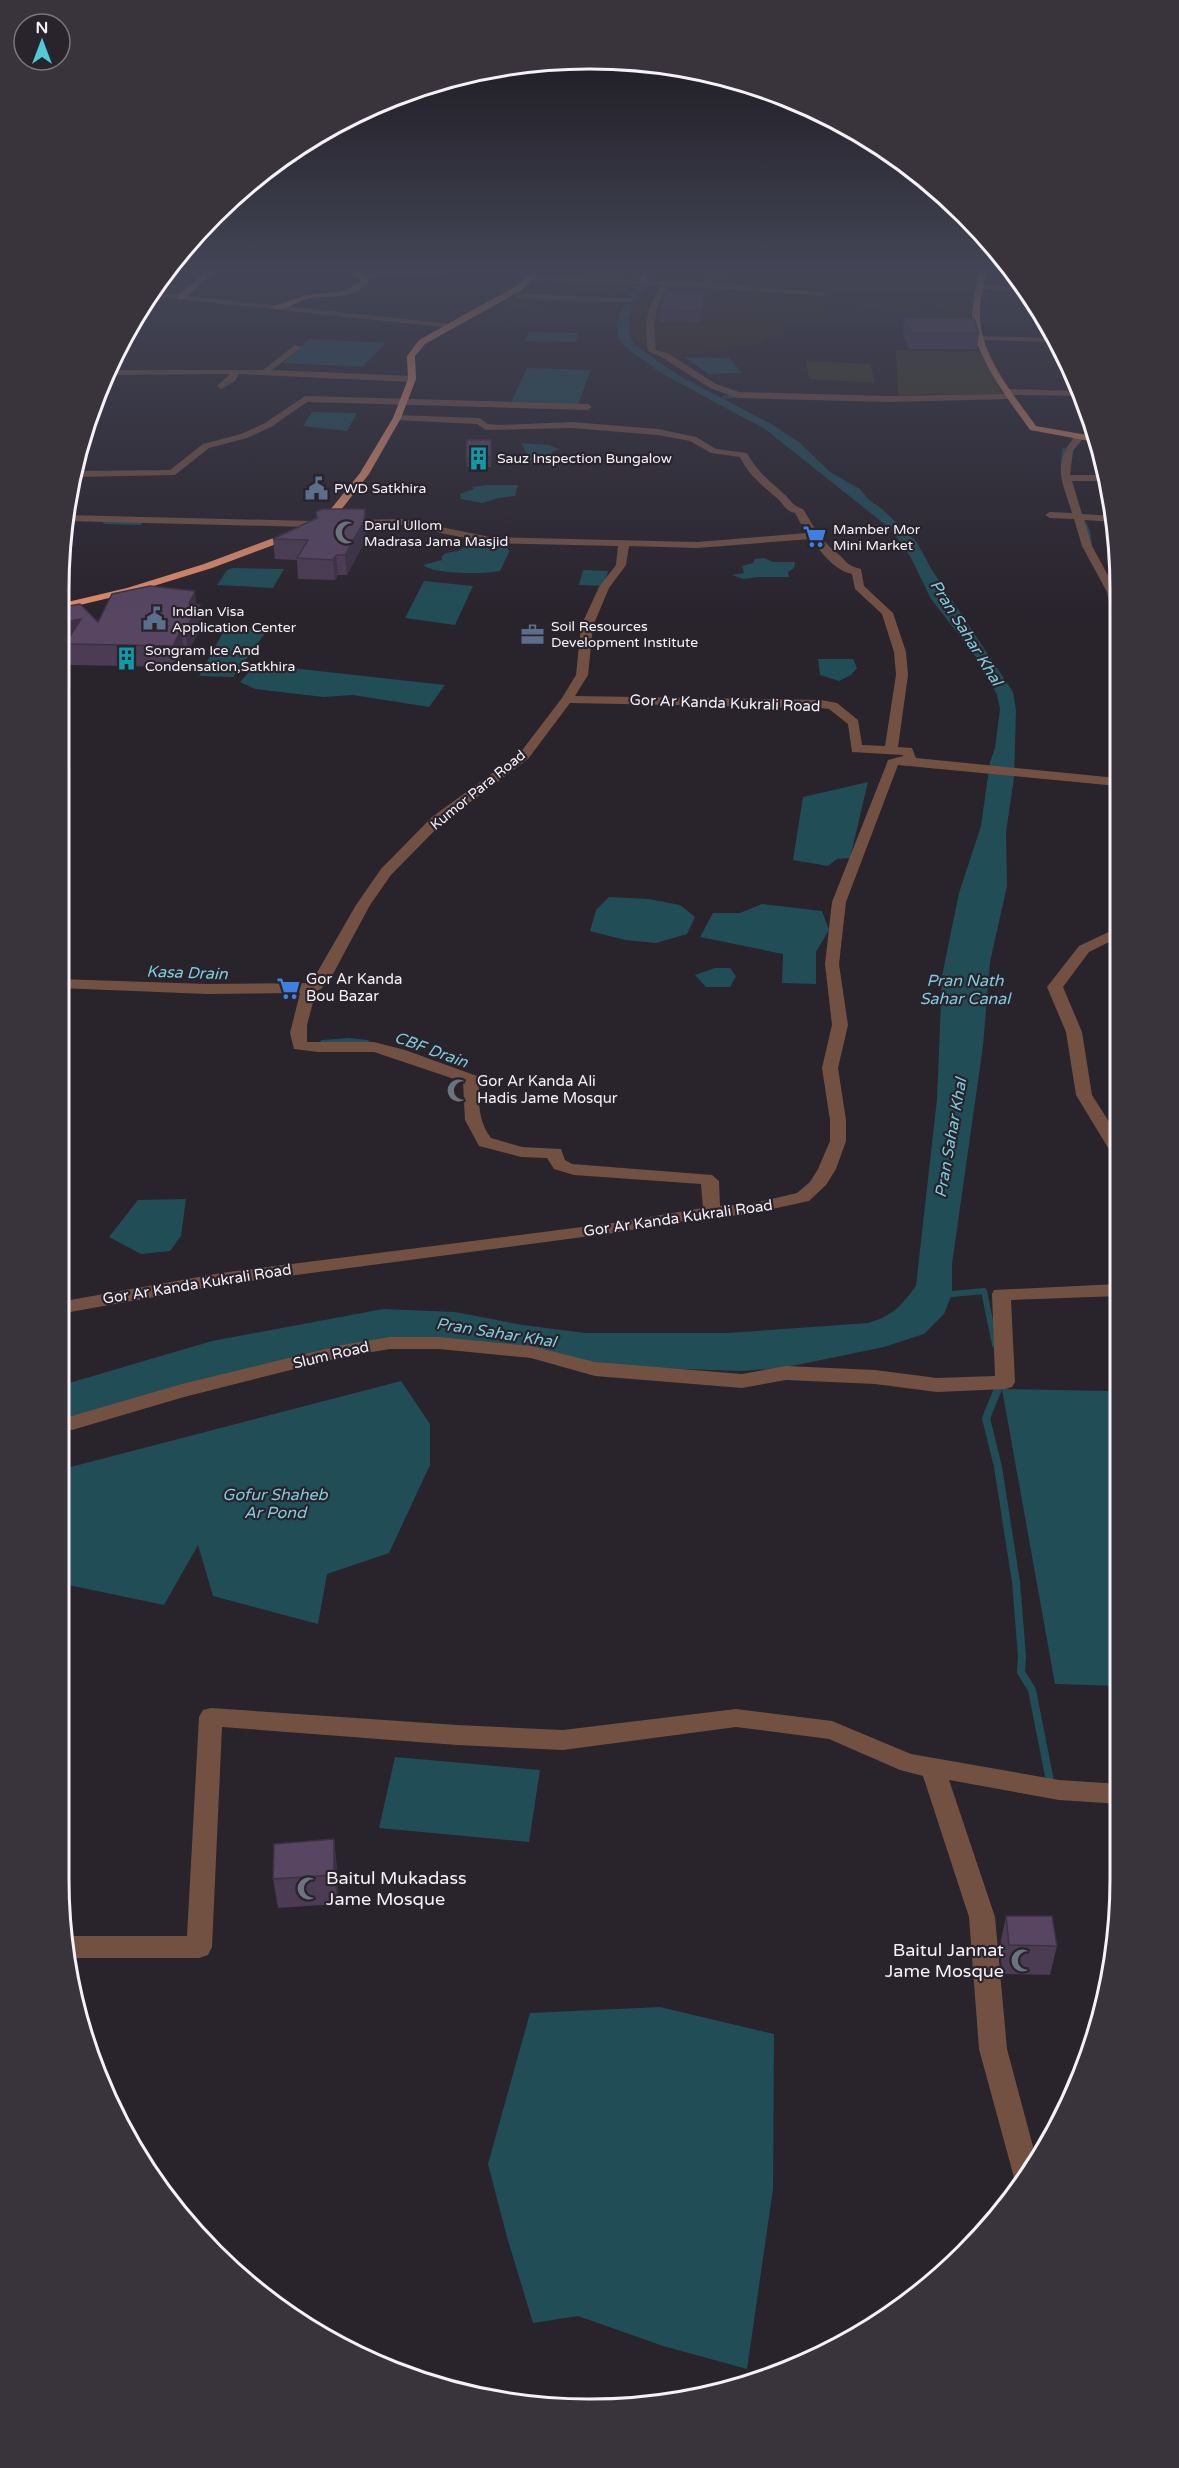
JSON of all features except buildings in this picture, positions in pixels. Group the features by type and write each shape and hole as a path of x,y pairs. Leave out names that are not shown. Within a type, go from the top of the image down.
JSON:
{"highway":[{"path":"69,604 130,590 208,566 326,522 364,474 397,418 410,384"}],"main road":[{"path":"1005,384 1033,428 1087,438"}],"street":[{"path":"710,384 738,395 804,394 890,399 1072,394"},
{"path":"82,474 172,473 207,446 244,436 278,420 305,399 588,407"},
{"path":"397,418 479,422 486,427 500,428 572,425 680,435 714,451 744,455 750,468 791,509 799,511 809,530 826,551 833,555 842,567 849,571 857,571 859,587 887,613 900,652 902,675 891,750"},
{"path":"1079,436 1068,450 1064,471 1080,517 1087,546 1110,588"},
{"path":"1066,477 1098,478"},
{"path":"1050,515 1105,518"},
{"path":"74,518 287,524 402,522 490,540 697,545 816,536"},
{"name":"Kumor Para Road","path":"309,987 316,986 325,974 363,905 386,872 437,820 524,756 567,699 582,675 587,626 604,587 621,565 624,542"},
{"name":"Gor Ar Kanda Kukrali Road","path":"69,1306 221,1278 750,1209 803,1197 818,1185 838,1141 838,1120 830,1068 840,1024 832,964 839,902 893,763 901,760 911,761 908,751 855,749 854,723 833,706 821,704 567,699"},
{"path":"911,761 1110,781"},
{"path":"1110,936 1084,949 1055,987 1074,1032 1084,1095 1110,1135"},
{"path":"69,984 207,989 309,987 300,1026 298,1043 300,1046 372,1047 398,1052 419,1062 471,1079 470,1094 474,1124 485,1142 521,1152 555,1153 556,1161 560,1166 574,1170 706,1179 710,1181 712,1213"},
{"name":"Slum Road","path":"72,1423 182,1391 342,1351 390,1343 439,1343 531,1352 595,1369 742,1381 786,1373 887,1378 937,1385 1005,1382 1001,1294 1110,1290"},
{"path":"73,1947 199,1947 211,1717 457,1735 563,1740 736,1718 832,1730 908,1763 1059,1790 1110,1793"},
{"path":"933,1768 982,1917 993,2049 1024,2165"}],"green space":[{"path":"898,384 998,384 1003,394 898,395"}],"water":[{"path":"519,384 586,384 578,405 511,402"},
{"name":"Pran Nath Sahar Canal","path":"682,384 695,384 773,425 799,442 830,472 860,489 868,499 882,509 916,541 932,570 1013,692 1016,710 1014,778 1006,832 1007,886 990,962 983,1046 952,1264 952,1294 944,1314 924,1334 884,1347 782,1368 741,1371 625,1367 533,1351 390,1341 222,1378 69,1421 69,1383 212,1341 383,1309 455,1312 523,1325 585,1333 727,1333 868,1323 896,1309 916,1286 937,1099 942,976 959,893 981,826 1000,709 997,695 983,666 931,599 911,558 892,530 765,429"},
{"path":"312,412 357,413 347,431 303,426"},
{"path":"521,443 549,445 559,449 550,453 557,457 559,462 553,466 529,464 527,459 521,460 526,452"},
{"path":"518,485 515,496 482,503 461,499 460,494 474,489 472,487"},
{"path":"473,542 507,545 509,552 500,571 449,572 438,571 423,565 442,560 442,556 446,553 458,551"},
{"path":"764,558 773,562 795,562 794,568 788,572 789,577 743,579 732,575 744,573 742,566 753,563 755,559"},
{"path":"233,568 284,569 273,588 217,585 227,570"},
{"path":"583,570 608,571 604,586 579,585"},
{"path":"424,581 473,586 455,625 405,618"},
{"path":"226,627 269,628 233,677 199,676"},
{"path":"818,659 853,659 857,668 851,675 839,681 820,675"},
{"path":"256,664 445,685 429,707 353,695 323,697 255,689 240,682"},
{"path":"868,782 850,858 837,859 828,866 793,860 803,797"},
{"path":"609,897 649,899 680,905 695,917 687,934 656,943 625,940 590,931 596,910"},
{"path":"762,904 822,911 829,930 816,952 816,984 782,983 783,954 700,937 713,913 740,913"},
{"path":"715,968 730,968 736,976 730,987 706,987 695,975"},
{"path":"186,1199 181,1236 170,1251 141,1254 109,1237 138,1200"},
{"name":"Gofur Shaheb Ar Pond","path":"401,1381 430,1424 430,1465 389,1553 327,1574 318,1624 213,1596 198,1545 164,1605 69,1585 69,1467"},
{"path":"1002,1389 1110,1391 1110,1686 1055,1684"},
{"path":"395,1757 540,1770 529,1842 379,1828"},
{"path":"660,2007 774,2034 773,2189 747,2369 663,2346 578,2316 533,2323 488,2164 530,2013"}],"waterway":[{"path":"724,397 739,396"},
{"path":"1064,452 1074,441"},
{"path":"1063,462 1064,450"},
{"path":"1082,518 1088,531 1090,544"},
{"path":"105,522 140,523"},
{"name":"CBF Drain","path":"323,1043 349,1041 367,1043"},
{"path":"952,1294 984,1291 995,1345"},
{"path":"1000,1384 986,1418 998,1467 1016,1582 1022,1656 1021,1672 1032,1690 1051,1786"}],"place":[{"name":"Sauz Inspection Bungalow","path":"479,458"},
{"name":"PWD Satkhira","path":"316,488"},
{"name":"Darul Ullom Madrasa Jama Masjid","path":"346,533"},
{"name":"Mamber Mor Mini Market","path":"815,537"},
{"name":"Indian Visa Application Center","path":"154,619"},
{"name":"Soil Resources Development Institute","path":"533,634"},
{"name":"Songram Ice And Condensation,Satkhira","path":"127,658"},
{"name":"Gor Ar Kanda Bou Bazar","path":"288,988"},
{"name":"Gor Ar Kanda Ali Hadis Jame Mosqur","path":"459,1090"},
{"name":"Baitul Mukadass Jame Mosque","path":"308,1888"},
{"name":"Baitul Jannat Jame Mosque","path":"1022,1960"}],"water label":[{"name":"Pran Sahar Khal","path":"966,633"},
{"name":"Kasa Drain","path":"187,973"},
{"name":"Pran Sahar Khal","path":"951,1138"},
{"name":"Pran Sahar Khal","path":"496,1333"}]}
